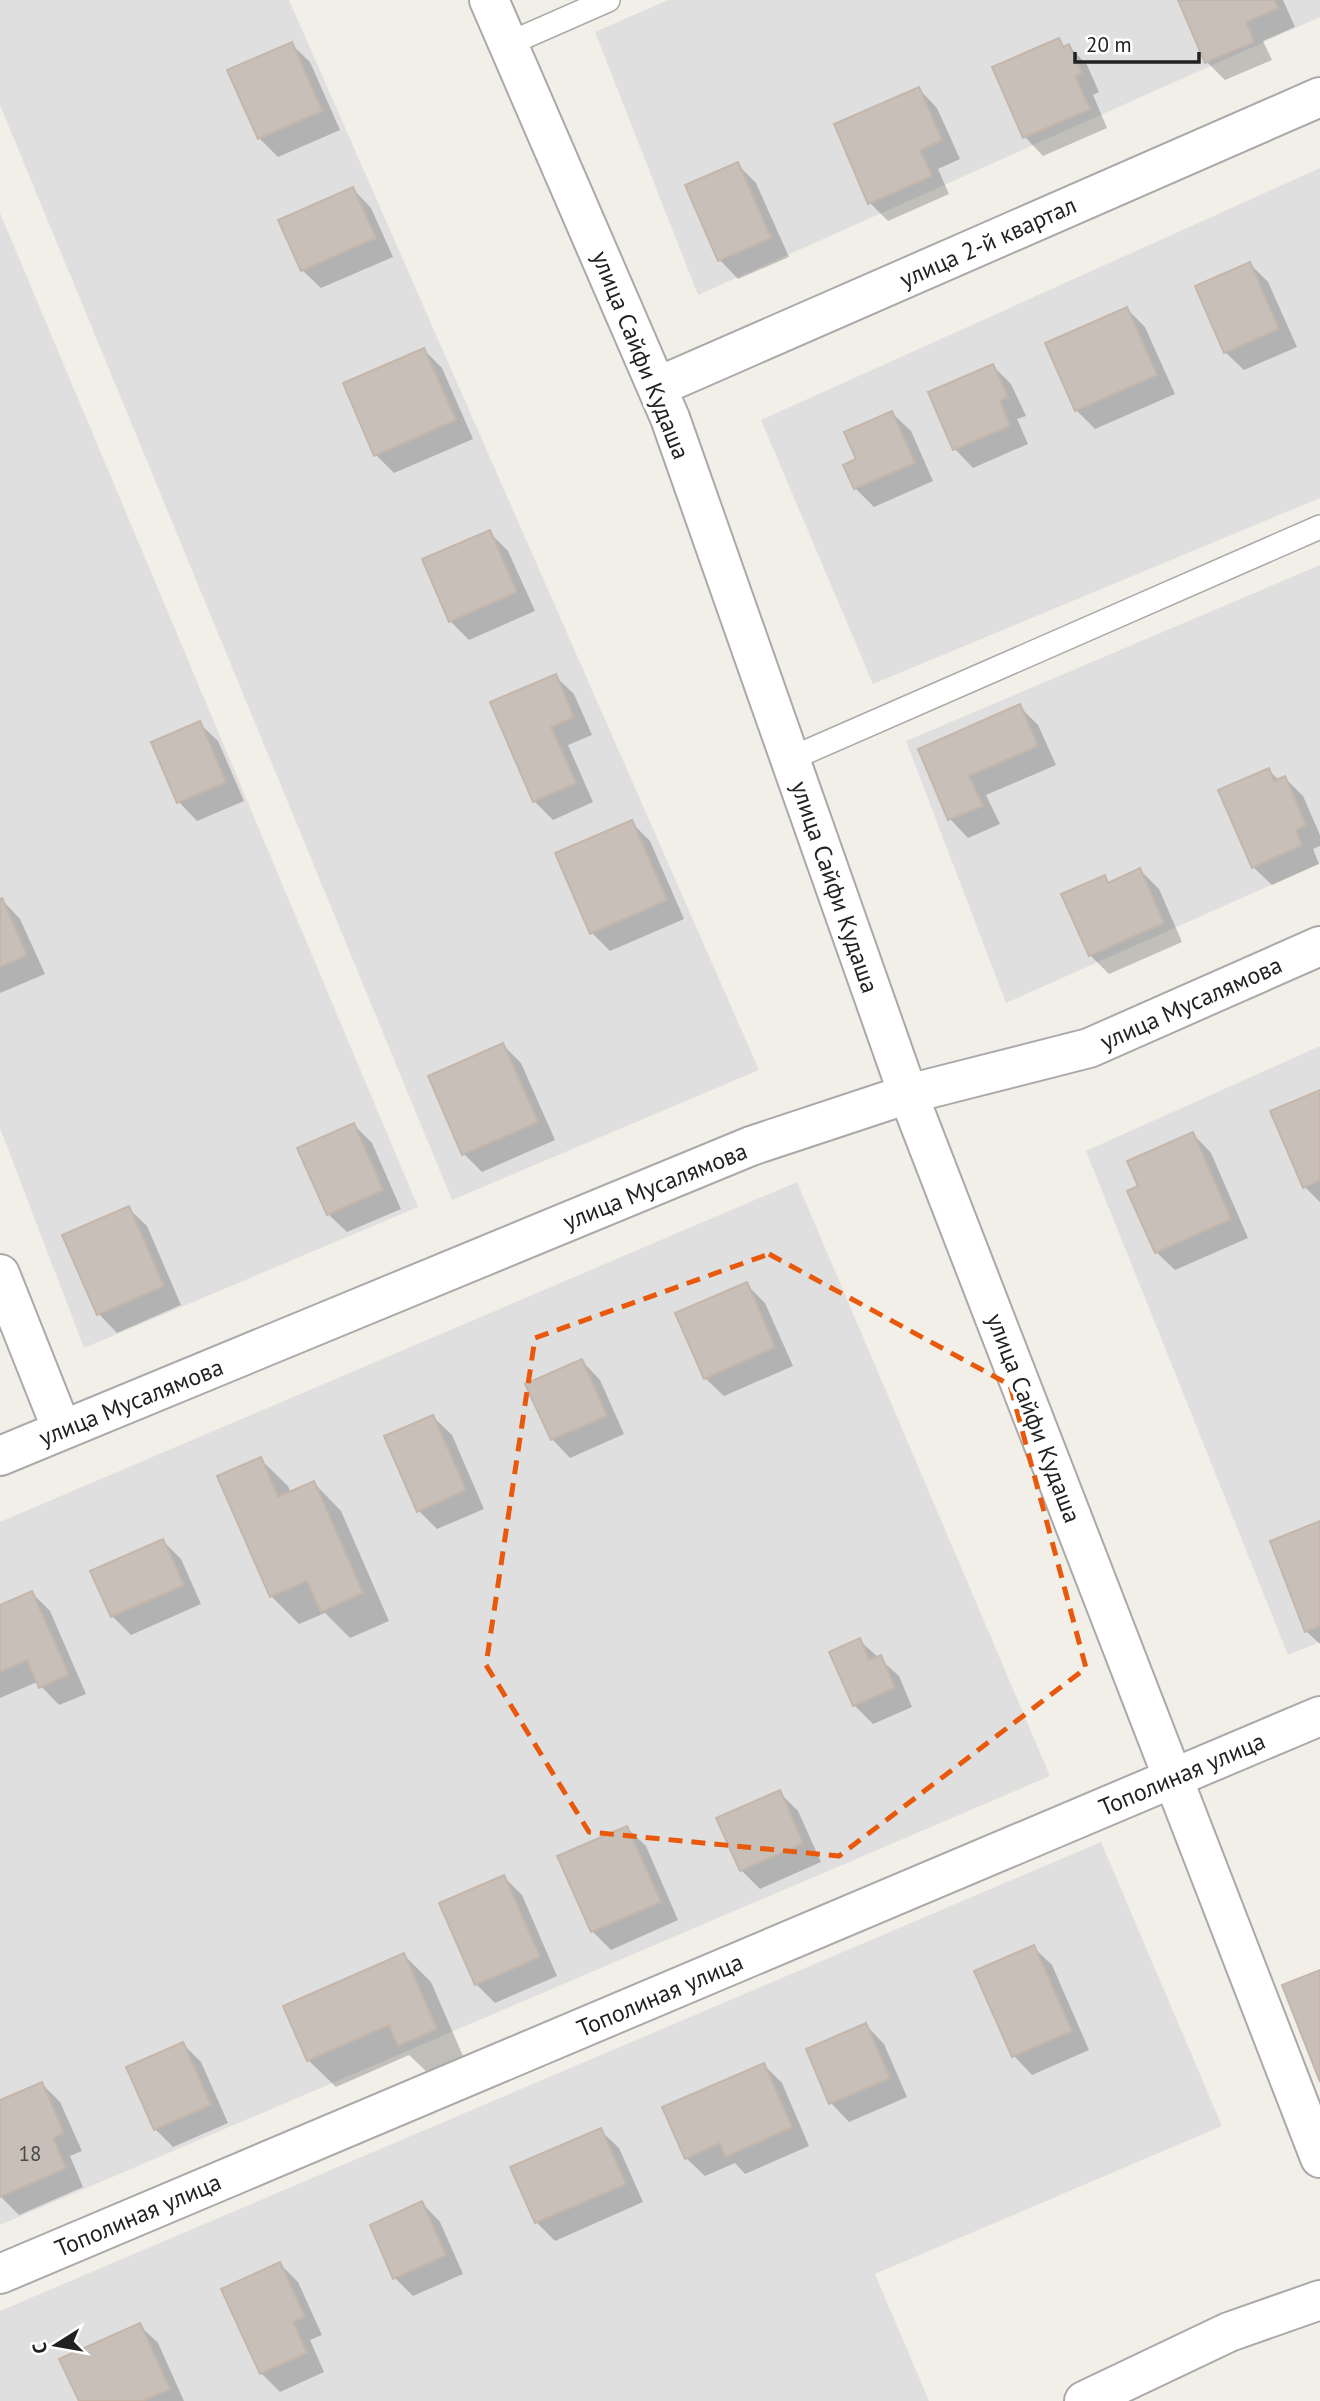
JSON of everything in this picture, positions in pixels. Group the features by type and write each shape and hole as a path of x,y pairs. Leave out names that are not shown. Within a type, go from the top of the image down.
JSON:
{"street":[{"name":"улица Сайфи Кудаша","path":"489,0 674,431 908,1094 1320,2158"},
{"name":"улица 2-й квартал","path":"657,387 1320,97"},
{"name":"улица Мусалямова","path":"0,1456 751,1146 908,1094 1089,1048 1320,946"},
{"path":"0,1273 62,1430"},
{"name":"Тополиная улица","path":"0,2274 1320,1716"},
{"path":"1084,2401 1229,2332 1320,2300"}],"lane":[{"path":"508,44 608,0"},
{"path":"790,759 1320,527"}],"highlighted area":[{"path":"769,1254 1010,1385 1086,1668 839,1856 589,1832 486,1665 535,1338"}],"shaded area":[{"path":"0,0 289,0 759,1070 452,1200 0,105"},
{"path":"668,0 1320,0 1320,17 698,295 595,32"},
{"path":"1320,168 1320,498 873,684 761,420"},
{"path":"0,213 418,1207 84,1348 0,1128"},
{"path":"1320,565 1320,863 1006,1003 906,741"},
{"path":"1320,1046 1320,1642 1288,1655 1086,1151"},
{"path":"797,1182 1050,1776 0,2225 0,1522"},
{"path":"1101,1842 1222,2126 875,2274 929,2401 0,2401 0,2311"}],"building":[{"path":"1178,0 1274,0 1278,8 1246,22 1254,42 1205,63"},
{"path":"1059,38 1063,47 1069,44 1082,73 1075,76 1090,109 1023,138 992,67"},
{"path":"292,42 322,111 258,139 227,70"},
{"path":"919,87 942,140 920,150 932,176 868,204 834,124"},
{"path":"738,162 771,238 718,261 685,185"},
{"path":"353,187 376,238 301,271 278,220"},
{"path":"1250,262 1279,329 1224,353 1195,286"},
{"path":"1127,307 1157,375 1075,411 1045,343"},
{"path":"424,348 456,420 374,456 343,383"},
{"path":"993,364 1008,397 1000,401 1010,426 953,450 928,392"},
{"path":"892,411 915,463 854,489 843,465 856,459 844,432"},
{"path":"490,530 517,592 449,622 422,559"},
{"path":"556,674 574,717 551,727 576,783 533,802 490,702"},
{"path":"1020,704 1038,746 969,776 983,806 948,820 918,749"},
{"path":"200,721 226,782 177,803 151,742"},
{"path":"1269,768 1274,781 1285,776 1306,825 1296,830 1302,845 1252,868 1218,790"},
{"path":"632,820 667,900 590,934 555,853"},
{"path":"1140,868 1164,923 1089,956 1061,894 1105,875 1108,883"},
{"path":"2,898 27,955 0,967 0,899"},
{"path":"503,1043 538,1122 462,1155 428,1076"},
{"path":"1320,1090 1320,1180 1303,1188 1270,1111"},
{"path":"354,1123 383,1190 327,1215 297,1148"},
{"path":"1193,1132 1231,1219 1155,1253 1127,1191 1138,1186 1127,1161"},
{"path":"129,1206 164,1286 97,1315 62,1235"},
{"path":"747,1282 775,1347 704,1379 675,1313"},
{"path":"582,1359 607,1416 551,1440 525,1384"},
{"path":"433,1415 466,1490 417,1512 384,1436"},
{"path":"261,1457 278,1497 314,1481 363,1593 321,1612 307,1581 270,1597 217,1476"},
{"path":"1320,1521 1320,1626 1305,1632 1270,1541"},
{"path":"163,1539 184,1585 111,1617 90,1571"},
{"path":"32,1591 69,1675 39,1688 27,1660 0,1672 0,1605"},
{"path":"860,1638 869,1660 881,1655 895,1688 853,1706 829,1652"},
{"path":"780,1790 803,1843 740,1871 716,1818"},
{"path":"627,1826 661,1902 591,1932 557,1856"},
{"path":"504,1875 540,1957 475,1985 439,1903"},
{"path":"1034,1945 1072,2031 1012,2057 974,1971"},
{"path":"404,1953 437,2029 398,2046 389,2025 307,2061 283,2006"},
{"path":"1320,1970 1320,2082 1282,1985"},
{"path":"866,2023 890,2078 829,2104 806,2049"},
{"path":"183,2042 211,2105 154,2130 126,2067"},
{"path":"764,2063 792,2127 725,2157 720,2143 685,2159 662,2107"},
{"path":"42,2082 64,2133 53,2138 66,2168 0,2197 0,2100"},
{"path":"601,2128 626,2184 535,2223 510,2167"},
{"path":"422,2201 446,2255 393,2279 370,2225"},
{"path":"280,2262 305,2317 293,2322 307,2353 260,2374 221,2289"},
{"path":"140,2323 170,2389 143,2401 79,2401 59,2359"}]}
